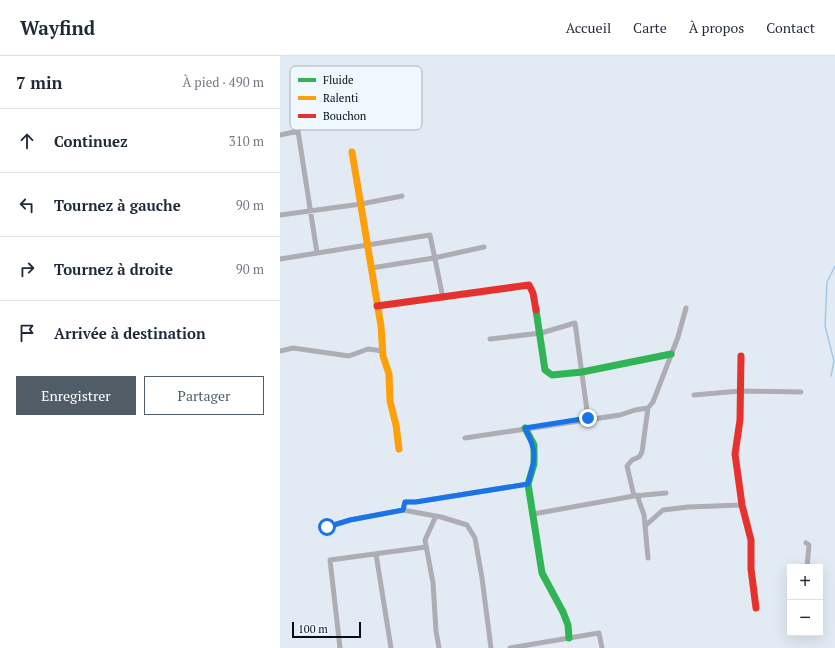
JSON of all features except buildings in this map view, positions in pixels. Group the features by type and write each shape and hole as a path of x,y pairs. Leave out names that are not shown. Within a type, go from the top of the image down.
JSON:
{"street":[{"path":"280,135 298,131 312,211 317,253"},
{"path":"352,152 383,351 389,374 390,401 396,425 399,449"},
{"path":"280,215 361,204 402,196"},
{"path":"280,259 430,235 443,298"},
{"path":"371,268 434,258 484,247"},
{"path":"377,306 529,285 533,293 541,333 545,370 552,375 582,372 672,354"},
{"path":"648,558 645,526 627,466 632,460 640,457 642,452 648,408 653,402 672,354 686,308"},
{"path":"490,339 541,333 575,323 588,418"},
{"path":"280,350 293,348 349,356 368,349 383,351"},
{"path":"740,356 740,420 735,454 742,505 751,540 756,608"},
{"path":"694,396 740,391 801,392"},
{"path":"465,438 620,414 648,408"},
{"path":"525,428 534,445 534,464 528,484 542,573 568,625 569,638"},
{"path":"403,510 405,502 416,502 528,484"},
{"path":"533,514 636,496 666,493"},
{"path":"645,526 663,510 688,507 742,505"},
{"path":"327,527 350,520 403,510 436,516 467,525 474,538 482,578 492,648"},
{"path":"436,516 425,540 433,583 436,631 439,648"},
{"path":"806,543 809,545 807,564"},
{"path":"340,648 330,560 426,547"},
{"path":"376,554 391,648"},
{"path":"510,648 599,633 602,648"}],"waterway":[{"path":"831,376 834,361 825,326 827,282 835,266"}],"traffic: fast":[{"path":"536,310 545,370 552,375 582,372 671,354"},
{"path":"525,428 534,445 534,464 528,484 542,573 563,612 568,625 569,638"}],"traffic: slow":[{"path":"352,152 381,326 383,356 389,374 390,401 396,425 399,449"}],"traffic: jam":[{"path":"377,306 529,285 533,293 536,310"},
{"path":"741,356 740,420 735,454 742,505 751,540 751,569 756,608"}],"route":[{"path":"327,527 350,520 403,510 405,502 416,502 528,484 534,464 534,445 525,428 588,418"}]}
